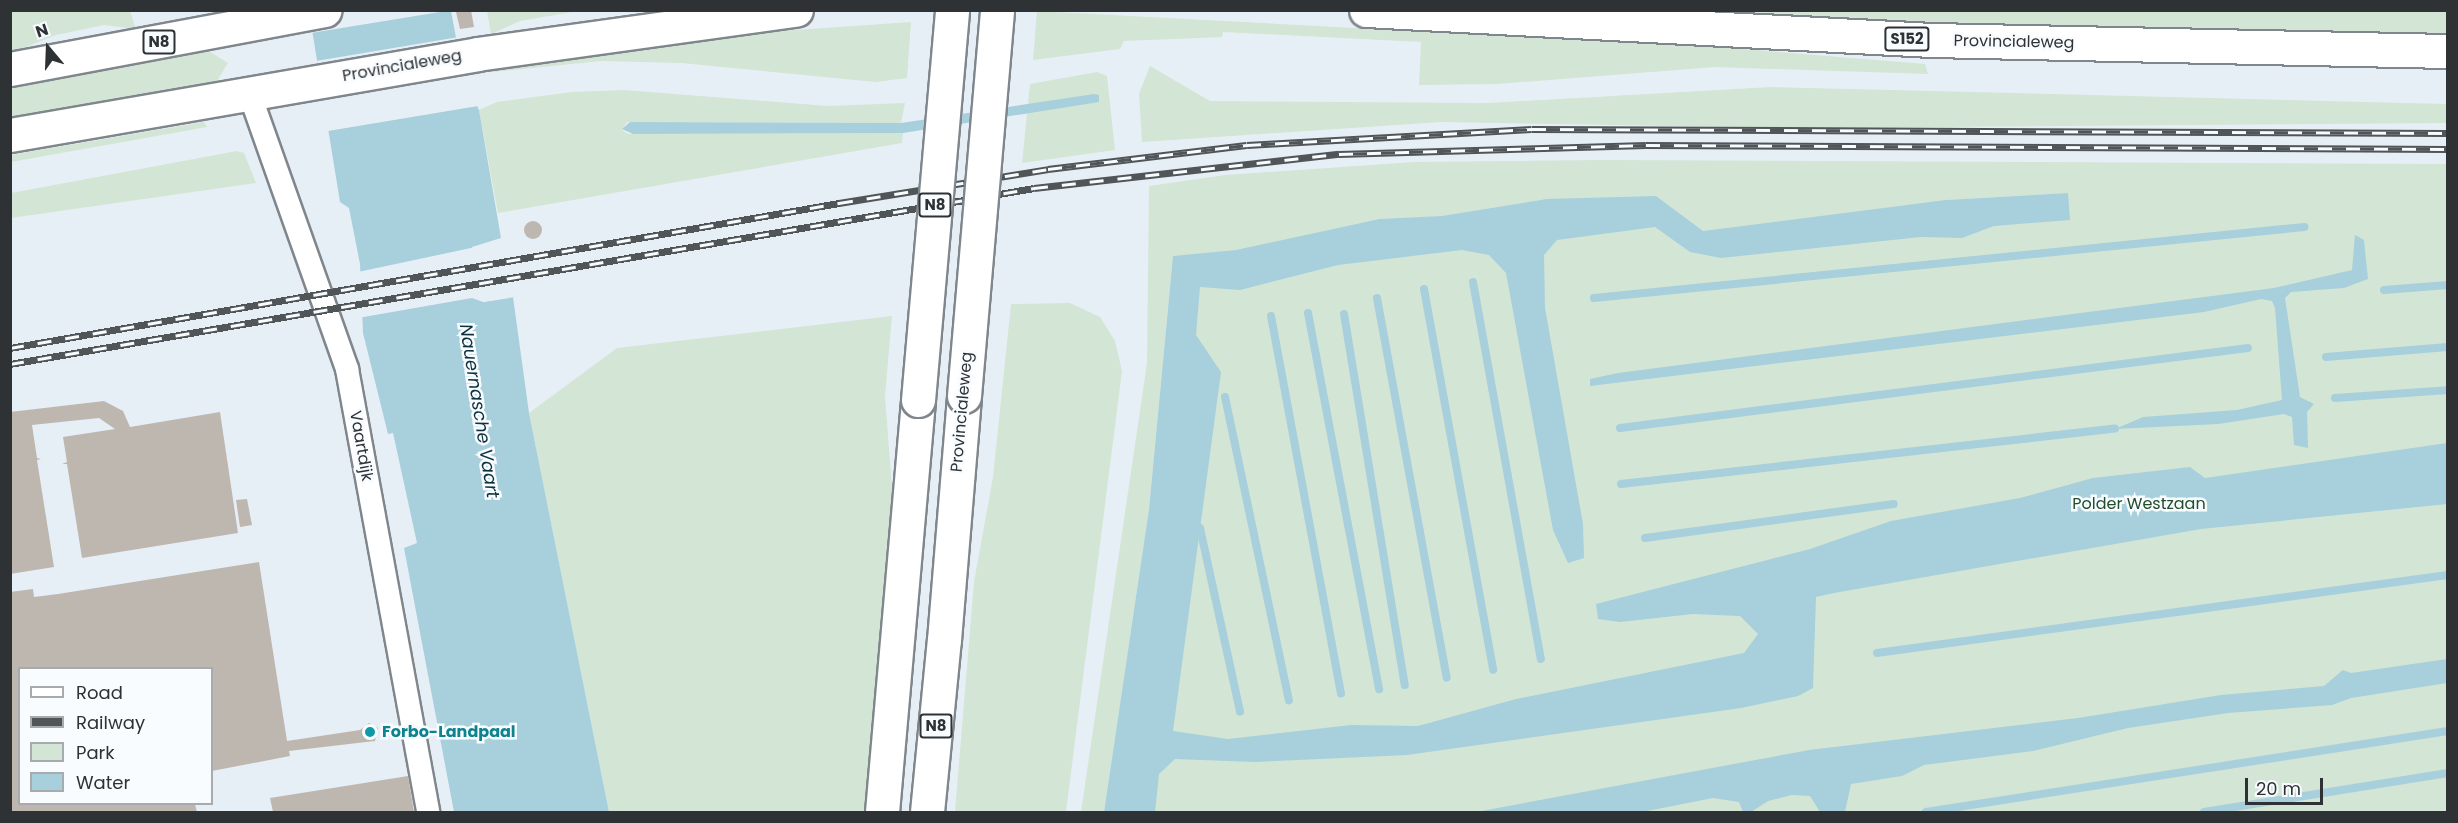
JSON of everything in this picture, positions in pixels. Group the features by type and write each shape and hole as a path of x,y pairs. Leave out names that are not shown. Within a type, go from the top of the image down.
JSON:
{"main road":[{"name":"Provincialeweg","path":"10,135 319,80 733,12 796,10"},
{"name":"N8","path":"882,813 952,10"},
{"name":"Provincialeweg","path":"927,813 944,640 997,10"},
{"name":"Provincialeweg","path":"1366,10 1931,40 2448,51"},
{"name":"N8","path":"10,69 316,12"}],"street":[{"name":"Vaartdijk","path":"249,92 347,369 428,813"}],"green space":[{"path":"487,10 578,11 520,21 491,34"},
{"path":"1527,10 2447,10 2448,43"},
{"path":"10,11 130,11 136,29 104,25 56,35 11,53"},
{"path":"1037,11 1730,48 1925,64 1928,74 1715,67 1497,84 1419,85 1421,42 1223,32 1222,37 1124,41 1120,49 1033,60"},
{"path":"911,22 907,78 876,82 681,63 601,61 492,72 490,66 677,38"},
{"path":"207,50 228,63 217,81 11,122 11,86"},
{"path":"1150,66 1210,101 1487,103 1771,87 2447,104 2448,123 1801,128 1441,122 1142,142 1139,94"},
{"path":"1097,72 1107,76 1115,150 1022,163 1030,84"},
{"path":"624,90 828,106 905,103 901,123 627,122 622,130 628,134 903,133 902,143 498,213 479,110 497,102 572,92"},
{"path":"204,122 207,127 11,162 11,155"},
{"path":"237,151 244,153 256,183 11,218 11,193"},
{"name":"Polder Westzaan","path":"1601,160 2447,164 2447,812 1114,812 1147,585 1173,256 1149,509 1104,812 1081,812 1147,363 1149,186 1225,175 1414,162","holes":["2068,193 2068,198 1923,205 1946,200","1428,217 1306,235 1379,219"]},
{"path":"1070,303 1100,317 1115,341 1122,371 1066,812 955,812 974,582 993,477 1011,304"},
{"path":"892,316 885,396 893,502 866,812 609,812 529,413 617,348"}],"water":[{"name":"Nauernasche Vaart","path":"309,11 451,11 463,75 479,110 501,238 472,247 483,302 513,297 529,413 609,812 454,812 404,548 417,543 393,433 388,434 363,333 360,264 349,208 340,202"},
{"path":"1099,95 1099,102 903,133 633,134 622,129 630,122 901,123"},
{"path":"2068,193 2070,220 1994,226 1962,238 1921,237 1721,258 1690,252 1655,227 1557,240 1544,255 1545,308 1583,524 1584,558 1568,563 1553,530 1506,273 1489,255 1462,250 1338,265 1240,290 1200,287 1196,335 1221,372 1173,731 1228,739 1351,725 1418,726 1516,699 1744,653 1758,634 1740,616 1693,614 1620,622 1598,619 1596,604 1810,549 1891,521 2020,498 2093,478 2190,467 2205,478 2447,443 2447,504 2201,529 1816,597 1813,688 1798,696 1741,708 1407,755 1255,762 1175,759 1159,774 1155,812 1104,812 1149,509 1173,256 1236,250 1379,219 1442,216 1547,199 1656,196 1703,231 1946,200"},
{"path":"2355,235 2364,240 2368,279 2344,288 2291,292 2285,298 2300,397 2314,404 2307,412 2308,448 2294,445 2292,417 2284,414 2218,424 2115,429 2143,417 2237,410 2282,400 2275,308 2272,301 2261,299 2204,312 1590,386 1590,379 1618,373 2274,288 2352,270"},
{"path":"2447,659 2447,683 2351,698 2332,705 2228,713 2128,728 2033,751 1924,765 1902,776 1851,784 1845,812 1820,812 1810,796 1792,795 1768,801 1751,812 1743,812 1739,802 1713,798 1642,812 1476,812 1809,750 2078,718 2221,695 2324,686 2343,670 2351,673"}],"pier":[{"path":"308,11 446,11 311,33"},
{"path":"459,37 478,106 328,131 316,61"},
{"path":"504,241 475,249 485,299 516,297 483,302 472,298 358,318 358,272"}],"building":[{"path":"471,10 474,27 460,29 456,12"},
{"path":"529,221 537,221 542,226 540,237 529,239 524,234 524,226"},
{"path":"104,401 123,411 130,427 220,412 238,533 82,558 67,464 62,464 67,462 63,437 115,429 99,418 32,425 37,458 41,459 37,460 54,567 10,574 10,412"},
{"path":"247,499 252,525 240,527 236,500"},
{"path":"259,562 287,741 360,730 369,723 378,728 375,741 289,751 290,756 213,771 213,667 18,667 18,805 195,805 197,812 10,812 10,592 33,589 34,597"},
{"path":"408,776 414,812 273,812 270,798"}],"waterway":[{"path":"1594,298 2304,227"},
{"path":"1473,282 1541,659"},
{"path":"2384,290 2448,285"},
{"path":"1424,289 1493,670"},
{"path":"1377,298 1447,678"},
{"path":"1308,313 1379,689"},
{"path":"1344,314 1405,685"},
{"path":"1271,316 1341,694"},
{"path":"2326,357 2448,347"},
{"path":"1620,428 2248,348"},
{"path":"2335,398 2448,390"},
{"path":"1225,397 1289,700"},
{"path":"1621,484 2115,429"},
{"path":"1645,538 1894,504"},
{"path":"1200,528 1240,712"},
{"path":"1877,653 2448,575"},
{"path":"1926,812 2448,731"},
{"path":"2204,812 2448,773"}],"railway":[{"path":"10,348 839,203 1048,169 1247,145 1532,129 2448,133"},
{"path":"10,364 1034,188 1339,154 1646,145 2448,149"}],"place":[{"name":"Forbo-Landpaal","path":"370,732"}]}
